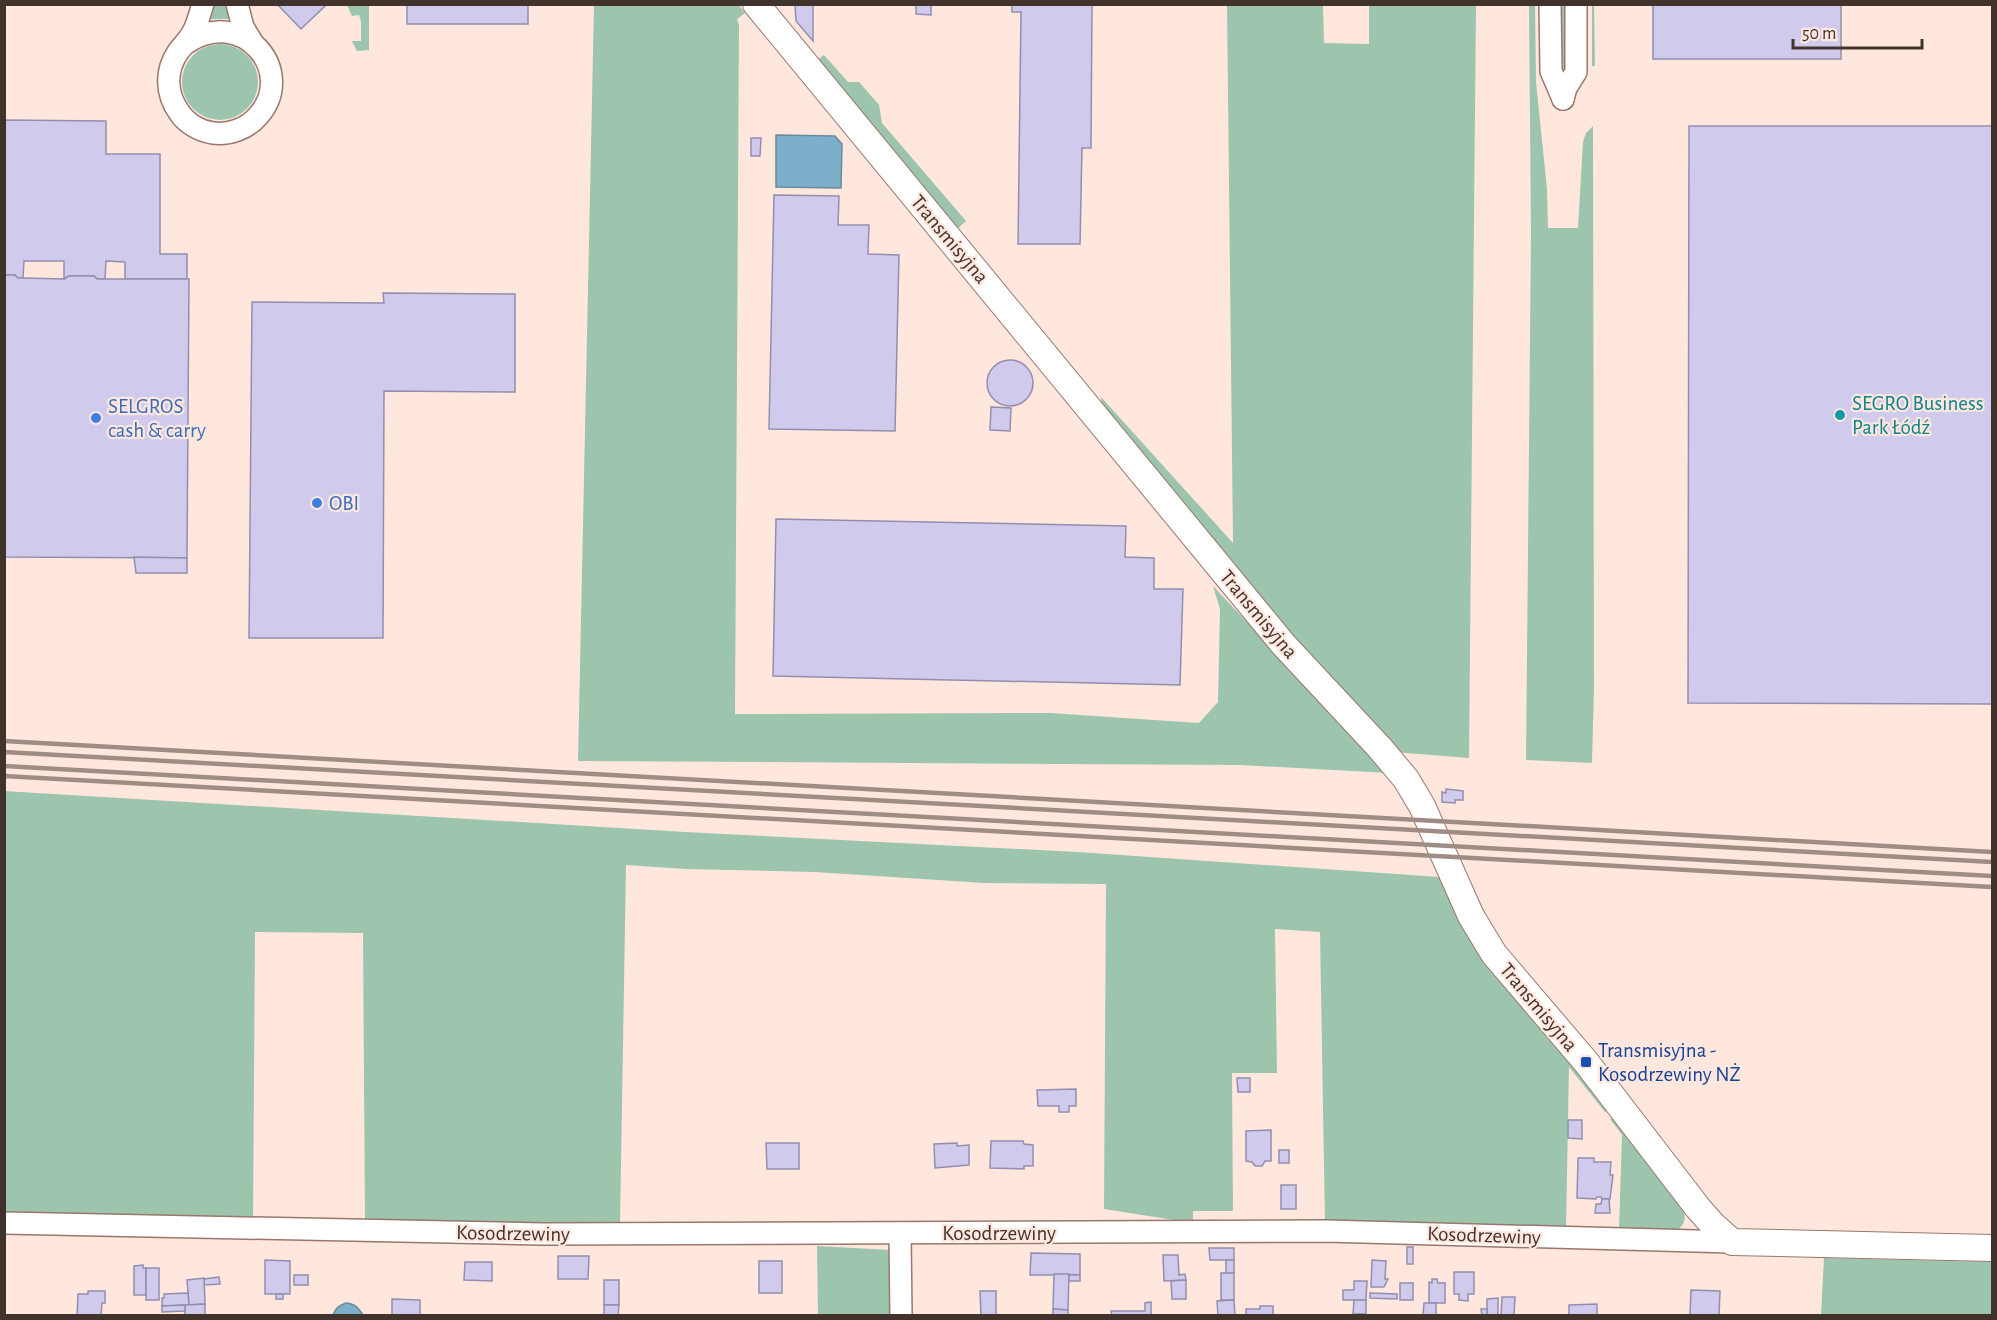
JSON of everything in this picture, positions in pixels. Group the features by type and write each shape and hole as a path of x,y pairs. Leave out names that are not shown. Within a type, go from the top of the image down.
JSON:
{"street":[{"path":"203,4 194,31 174,58 170,68 169,88 171,98 181,116 199,129 220,134 231,132 250,123 265,107 271,88 270,71 263,55 243,27 237,4"},
{"name":"Transmisyjna","path":"756,4 1283,644 1406,779 1422,806 1471,916 1494,954 1579,1053 1698,1209 1732,1242"},
{"path":"1550,4 1551,71 1563,99 1566,88 1576,72 1576,4"},
{"path":"185,44 201,35 219,31 231,32 252,42"},
{"name":"Kosodrzewiny","path":"4,1223 542,1234 1326,1231 1992,1248"},
{"path":"900,1233 901,1316"}],"green space":[{"path":"738,4 745,13 737,19 739,25 735,714 1050,713 1199,723 1218,702 1220,609 1213,586 1389,773 1240,765 578,761 594,5"},
{"path":"1594,4 1595,66 1592,66 1592,5"},
{"path":"212,5 228,5 231,19 208,19"},
{"path":"347,5 369,5 369,50 357,51 352,41 361,41 361,21 359,15 352,16"},
{"path":"1227,5 1323,5 1324,43 1369,44 1369,5 1476,5 1469,758 1394,752 1233,572 1103,411 1101,397 1233,543"},
{"path":"1529,5 1535,5 1536,82 1547,189 1548,228 1578,228 1583,142 1586,133 1593,126 1594,689 1592,763 1526,760 1531,234"},
{"path":"1559,5 1566,5 1567,81 1562,83"},
{"path":"228,44 241,50 252,61 258,74 256,97 241,114 228,120 212,120 199,114 184,97 182,74 188,61 205,46"},
{"path":"824,55 848,82 859,82 879,105 882,123 966,221 954,232 816,61"},
{"path":"4,791 685,832 1078,852 1440,877 1607,1106 1607,1111 1605,1112 1569,1067 1566,1228 1325,1223 1320,932 1275,929 1277,1073 1232,1073 1233,1211 1193,1211 1193,1223 1104,1209 1106,884 984,883 815,872 685,869 626,865 620,1226 365,1223 363,933 255,932 253,1222 5,1219"},
{"path":"1613,1118 1683,1209 1684,1222 1676,1231 1619,1229 1622,1135 1610,1119"},
{"path":"817,1246 891,1250 893,1315 818,1315"},
{"path":"1824,1258 1992,1262 1992,1315 1821,1315"}],"water":[{"path":"776,135 835,136 842,144 841,188 776,187"},
{"path":"346,1303 356,1306 363,1315 333,1315 341,1305"}],"building":[{"path":"277,4 324,4 325,6 301,29"},
{"path":"407,4 528,4 528,24 407,24"},
{"path":"795,4 813,4 813,41 796,21"},
{"path":"916,4 931,4 931,15 916,14"},
{"path":"1012,4 1092,4 1091,148 1082,148 1080,244 1018,244 1021,12 1012,12"},
{"path":"1653,4 1841,4 1841,59 1653,59"},
{"path":"4,120 106,121 106,154 160,154 160,254 187,254 187,279 125,279 125,262 106,261 105,279 97,279 94,276 69,276 64,279 64,261 24,261 23,278 4,275"},
{"name":"SEGRO Business Park Łódź","path":"1689,126 1992,126 1992,704 1688,703"},
{"path":"751,138 761,138 760,156 751,156"},
{"path":"774,195 839,196 838,225 869,225 868,254 899,255 895,431 769,429"},
{"name":"SELGROS cash & carry","path":"4,275 15,275 18,278 65,279 69,276 94,276 97,279 189,279 187,558 4,557"},
{"name":"OBI","path":"383,293 515,294 515,392 384,391 383,638 249,638 252,302 384,303"},
{"path":"1010,360 1026,367 1033,383 1026,399 1010,406 994,399 987,383 994,367"},
{"path":"991,407 1011,408 1010,431 990,430"},
{"path":"776,519 1126,526 1125,557 1154,558 1154,589 1183,589 1180,685 773,676"},
{"path":"134,557 187,558 187,573 136,573"},
{"path":"1446,789 1463,791 1463,800 1455,800 1455,803 1442,802 1442,792 1446,793"},
{"path":"1237,1078 1250,1078 1250,1092 1238,1092"},
{"path":"1076,1089 1076,1106 1069,1106 1069,1112 1059,1112 1059,1106 1038,1106 1037,1090"},
{"path":"1568,1120 1582,1120 1582,1139 1568,1138"},
{"path":"1271,1130 1271,1161 1265,1161 1262,1166 1255,1166 1252,1162 1246,1161 1246,1131"},
{"path":"991,1141 1023,1141 1024,1144 1033,1145 1033,1166 1024,1166 1024,1169 990,1168"},
{"path":"766,1143 799,1143 799,1169 767,1169"},
{"path":"957,1143 957,1146 969,1145 969,1165 935,1168 934,1144"},
{"path":"1279,1150 1289,1150 1289,1163 1279,1163"},
{"path":"1578,1158 1594,1158 1594,1162 1611,1162 1610,1175 1613,1175 1610,1199 1577,1198"},
{"path":"1281,1185 1296,1185 1296,1209 1281,1209"},
{"path":"1602,1199 1609,1199 1610,1213 1595,1213 1596,1204 1601,1204"},
{"path":"1407,1247 1413,1247 1413,1264 1407,1264"},
{"path":"1209,1248 1234,1248 1234,1260 1210,1260"},
{"path":"1031,1253 1080,1254 1080,1275 1030,1275"},
{"path":"1163,1255 1178,1255 1179,1275 1185,1274 1186,1280 1164,1281"},
{"path":"558,1256 589,1256 588,1279 558,1279"},
{"path":"265,1260 290,1261 290,1294 265,1294"},
{"path":"1226,1260 1234,1260 1234,1273 1226,1273"},
{"path":"1372,1260 1386,1261 1385,1279 1388,1279 1384,1287 1371,1287"},
{"path":"759,1261 782,1261 782,1293 759,1293"},
{"path":"465,1262 492,1262 492,1281 464,1280"},
{"path":"143,1265 143,1268 146,1268 146,1295 134,1295 134,1266"},
{"path":"146,1268 159,1268 159,1300 146,1300"},
{"path":"1454,1272 1474,1272 1474,1294 1468,1294 1468,1301 1459,1300 1459,1294 1454,1294"},
{"path":"1221,1273 1234,1273 1234,1300 1221,1300"},
{"path":"1054,1274 1069,1274 1068,1310 1053,1309"},
{"path":"294,1275 308,1275 308,1285 294,1285"},
{"path":"1069,1275 1080,1275 1080,1281 1069,1281"},
{"path":"219,1277 220,1284 204,1285 204,1279"},
{"path":"204,1278 205,1304 189,1305 187,1280"},
{"path":"1432,1279 1437,1279 1438,1283 1445,1283 1445,1303 1429,1303 1429,1282 1432,1283"},
{"path":"604,1280 619,1280 619,1305 604,1305"},
{"path":"1186,1280 1186,1299 1172,1299 1171,1281"},
{"path":"1354,1281 1367,1281 1366,1300 1343,1300 1343,1290 1354,1290"},
{"path":"1400,1283 1413,1283 1413,1300 1400,1300"},
{"path":"1691,1290 1720,1291 1719,1316 1690,1315"},
{"path":"88,1291 105,1291 105,1303 102,1303 101,1316 77,1316 78,1294 88,1294"},
{"path":"980,1291 996,1291 996,1316 981,1316"},
{"path":"188,1293 189,1305 162,1306 164,1294"},
{"path":"1370,1293 1397,1294 1397,1299 1370,1298"},
{"path":"276,1294 283,1294 283,1299 276,1299"},
{"path":"1502,1297 1515,1297 1514,1316 1501,1316"},
{"path":"1498,1298 1498,1316 1487,1316 1487,1299"},
{"path":"392,1299 420,1300 420,1316 392,1316"},
{"path":"1234,1300 1235,1316 1218,1316 1217,1301"},
{"path":"1354,1300 1366,1300 1366,1314 1353,1314"},
{"path":"1151,1302 1151,1316 1112,1316 1111,1311 1145,1311 1145,1303"},
{"path":"1424,1303 1436,1303 1436,1316 1423,1316"},
{"path":"205,1304 205,1316 185,1316 185,1305"},
{"path":"1597,1304 1597,1316 1569,1316 1569,1305"},
{"path":"185,1305 185,1311 162,1312 162,1306"},
{"path":"604,1305 619,1305 618,1316 604,1316"},
{"path":"1260,1306 1273,1306 1273,1316 1246,1316 1246,1309 1260,1309"},
{"path":"1053,1309 1068,1310 1068,1316 1053,1316"},
{"path":"1481,1309 1487,1309 1487,1316 1482,1316"}],"railway":[{"path":"4,741 1992,852"},
{"path":"4,752 1992,862"},
{"path":"4,766 1992,876"},
{"path":"4,776 1992,887"}],"place":[{"name":"SEGRO Business Park Łódź","path":"1840,415"},
{"name":"SELGROS cash & carry","path":"96,418"},
{"name":"OBI","path":"317,503"},
{"name":"Transmisyjna - Kosodrzewiny NŻ","path":"1586,1062"}]}
